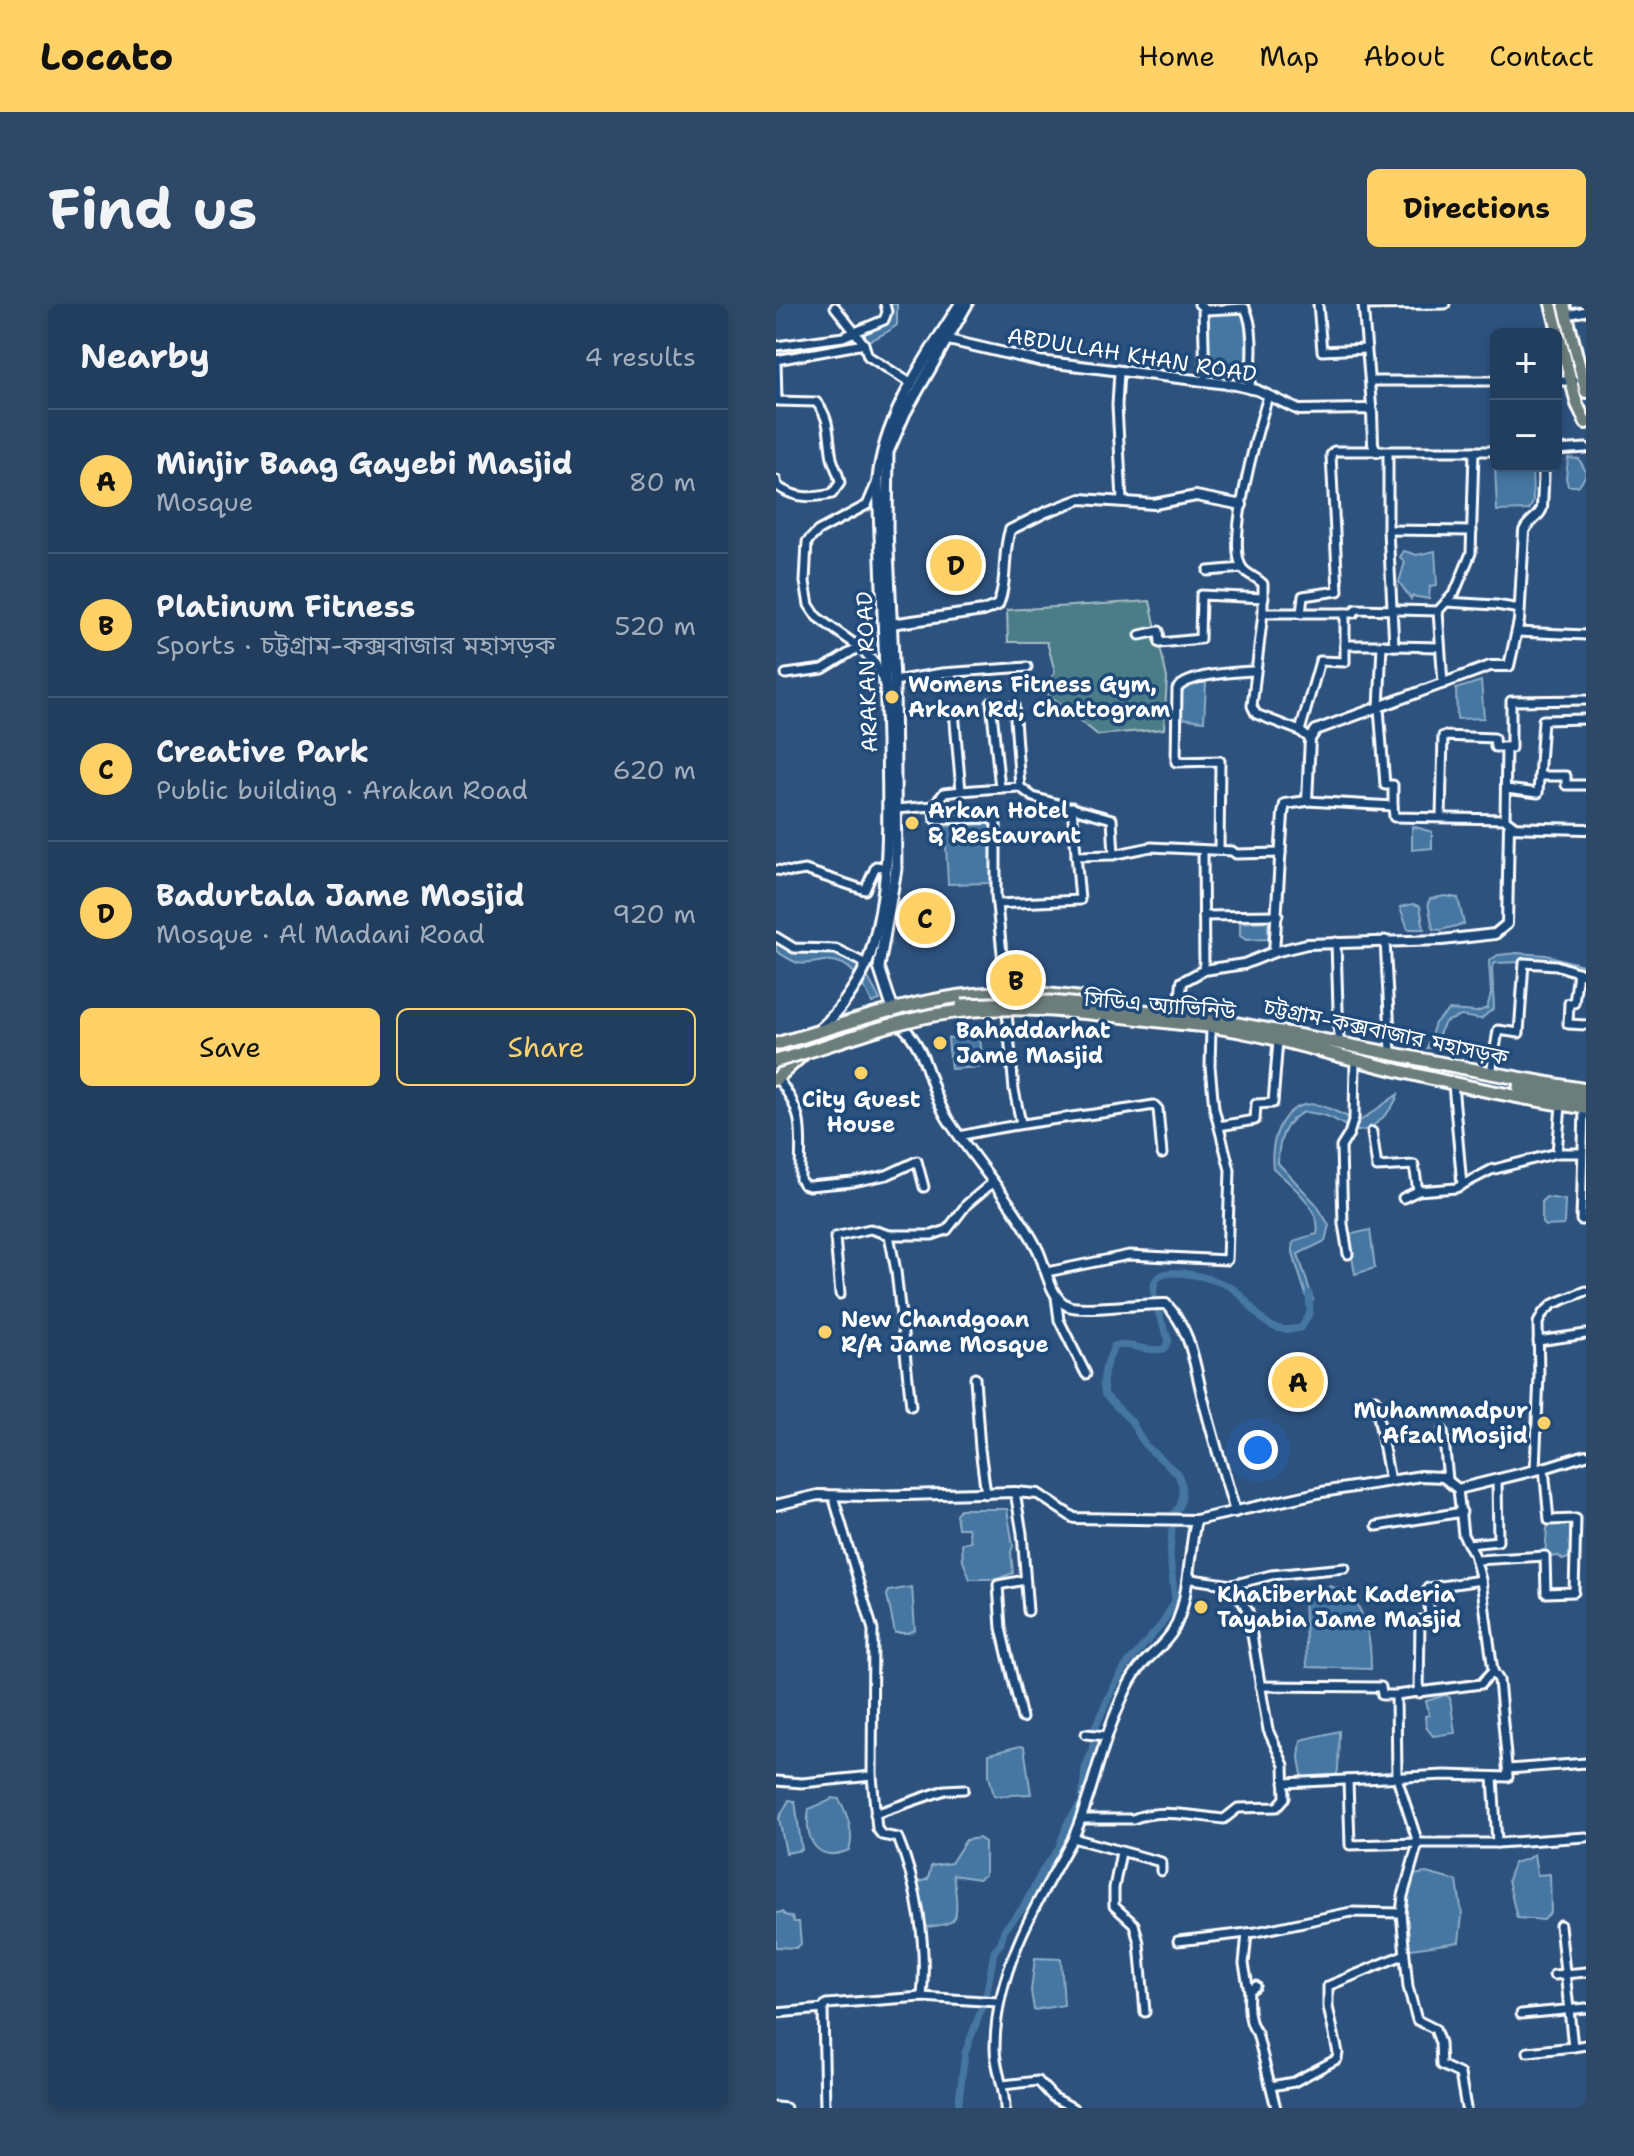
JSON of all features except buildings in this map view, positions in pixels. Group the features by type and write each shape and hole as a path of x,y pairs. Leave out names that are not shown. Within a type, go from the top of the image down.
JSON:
{"highway":[{"path":"776,1044 893,1010 944,999 1002,993 1082,998 1179,1013 1195,1020"},
{"path":"776,1058 894,1024 967,1012 1037,1010 1195,1020"},
{"name":"সিডিএ অ্যাভিনিউ","path":"776,1058 803,1054 944,1017 1007,1013 1195,1020 1453,1084 1561,1105 1586,1104"},
{"name":"চট্টগ্রাম-কক্সবাজার মহাসড়ক","path":"1212,1023 1339,1042 1491,1074 1586,1090"},
{"path":"776,1079 803,1054"},
{"path":"1491,1074 1496,1081 1586,1104"},
{"path":"1424,1077 1439,1075 1586,1104"}],"main road":[{"name":"ARAKAN ROAD","path":"902,1026 893,1010 879,967 896,869 894,681 887,528 888,452 960,304"},
{"name":"ARAKAN ROAD","path":"809,1035 832,1019 866,964 883,904 887,868 886,689 878,479 883,444 912,384 967,304"},
{"path":"1551,304 1581,380"},
{"path":"1565,310 1581,380 1586,423"}],"street":[{"path":"776,346 826,340 853,333 884,320 887,312 885,304"},
{"path":"1318,304 1322,351 1366,349"},
{"path":"1377,452 1373,444 1363,305 1445,304"},
{"path":"1201,306 1205,381"},
{"path":"1201,306 1206,310 1245,308 1251,344 1250,389"},
{"path":"835,307 864,344 868,356 912,384"},
{"path":"1565,310 1586,311"},
{"name":"ABDULLAH KHAN ROAD","path":"944,338 1019,357 1250,389 1299,410 1356,408 1372,412"},
{"path":"776,480 777,486 786,492 809,498 832,494 840,483 822,409 816,402 777,401 776,360 864,344"},
{"path":"1119,372 1117,405 1122,501"},
{"path":"1370,381 1490,381"},
{"path":"1242,568 1238,553 1242,505 1268,396"},
{"path":"1562,450 1586,448"},
{"path":"1301,614 1303,596 1338,591 1334,451 1490,451"},
{"path":"1443,684 1438,611 1455,592 1471,553 1474,451"},
{"path":"1388,452 1388,530 1394,646"},
{"path":"1307,801 1310,739 1316,730 1490,666 1509,666 1520,609 1524,531 1527,524 1540,514 1544,472"},
{"path":"878,479 867,505 818,531 807,542 805,582 809,605 817,617 859,647 875,663 886,689"},
{"path":"891,624 983,611 998,605 1003,594 1006,542 1010,530 1081,499 1154,504 1196,496 1242,505"},
{"path":"1388,530 1472,531"},
{"path":"1208,571 1242,568 1261,581 1264,598 1253,712 1300,731 1310,739"},
{"path":"1140,635 1159,631 1160,643 1200,639 1201,595 1264,598"},
{"path":"1446,602 1520,609"},
{"path":"1263,613 1355,613 1356,609 1438,611"},
{"path":"1300,731 1320,661 1345,662 1345,613"},
{"path":"1517,632 1586,635"},
{"path":"1345,645 1440,647"},
{"path":"1382,645 1379,708 1385,785 1393,785 1394,817 1441,817 1586,829"},
{"path":"786,674 823,669 859,647"},
{"path":"894,681 942,673 1027,667"},
{"path":"1219,850 1220,761 1176,762 1177,689 1187,680 1255,671"},
{"path":"1441,817 1443,736 1494,738 1495,747 1511,748 1511,701 1586,700"},
{"path":"991,702 1000,788"},
{"path":"1014,705 1020,787"},
{"path":"954,711 961,791"},
{"path":"1506,789 1538,793 1543,720 1586,719"},
{"path":"1179,1013 1182,982 1204,970 1244,964 1274,952 1307,944 1442,940 1500,932 1507,924 1509,822 1506,747"},
{"path":"1539,776 1566,776 1566,785 1586,785"},
{"path":"896,809 933,806 944,793 1020,787 1033,797 1112,819 1114,855"},
{"path":"1274,952 1285,804 1307,801 1393,806"},
{"path":"933,806 935,819 989,818 996,822 1002,993"},
{"path":"997,904 1080,900 1072,807"},
{"path":"1076,856 1114,855 1151,847 1232,851 1236,854 1281,853"},
{"path":"1203,850 1204,970"},
{"path":"776,870 805,870 865,890 876,866 887,868"},
{"path":"1203,916 1278,915"},
{"path":"776,937 797,949 836,949 866,964"},
{"path":"1385,940 1391,1052"},
{"path":"1336,942 1339,1042"},
{"path":"1491,1074 1498,1030 1519,1033 1524,963 1556,965 1582,974 1574,1003 1569,1003 1568,1024 1586,1025"},
{"path":"1007,1013 1014,1090 1021,1123"},
{"path":"1047,1272 1129,1255 1227,1260 1230,1170 1219,1126 1210,1066 1212,1023"},
{"path":"902,1026 925,1057 931,1085 945,1116 1029,1232 1056,1297 1059,1320 1086,1374"},
{"path":"1219,1126 1255,1120 1256,1104 1273,1103 1278,1040"},
{"path":"1348,1254 1343,1224 1341,1147 1354,1118 1355,1060"},
{"path":"776,1079 795,1102 799,1114 800,1179 803,1184 809,1186 876,1178 917,1161 924,1187"},
{"path":"1453,1084 1462,1185"},
{"path":"1586,1104 1581,1220 1586,1220"},
{"path":"960,1136 1021,1123 1154,1105 1158,1109 1162,1154"},
{"path":"1557,1153 1561,1105"},
{"path":"1372,1132 1377,1167 1414,1165 1418,1191"},
{"path":"1403,1198 1418,1191 1456,1188 1491,1170 1557,1153 1582,1153"},
{"path":"840,1294 835,1237 870,1229 889,1235 932,1235 947,1230 967,1204 993,1182"},
{"path":"889,1235 911,1406"},
{"path":"1477,1560 1545,1556 1546,1593 1574,1592 1576,1519 1549,1520 1540,1469 1538,1323 1553,1304 1586,1291"},
{"path":"1056,1297 1068,1306 1082,1307 1166,1304 1180,1319 1191,1344 1203,1402 1235,1512"},
{"path":"1538,1341 1586,1334"},
{"path":"975,1378 986,1494"},
{"path":"1375,1399 1390,1481"},
{"path":"1443,1431 1448,1479"},
{"path":"1458,1489 1586,1455"},
{"path":"776,1505 818,1495 1015,1492 1038,1494 1074,1518 1196,1520 1322,1492 1421,1476 1448,1479 1458,1489 1463,1535 1477,1560 1493,1671 1499,1680 1508,1777 1445,1775 1284,1783"},
{"path":"1468,1544 1498,1541 1497,1479"},
{"path":"1015,1492 1022,1533 1028,1611"},
{"path":"833,1496 873,1630 872,1776 875,1814 879,1832 898,1838 910,1875 924,1962 922,1997"},
{"path":"1377,1526 1462,1512"},
{"path":"1005,2108 995,2051 998,2002 1011,1958 1082,1819 1107,1736 1127,1687 1139,1668 1174,1629 1189,1575 1196,1520"},
{"path":"1189,1575 1192,1579 1232,1585 1271,1575 1345,1568"},
{"path":"1022,1718 1001,1628 998,1585 1025,1580"},
{"path":"1419,1693 1420,1620 1430,1620 1428,1588 1481,1580"},
{"path":"1082,1819 1133,1819 1173,1813 1224,1819 1238,1808 1277,1807 1285,1798 1284,1765 1268,1730 1248,1611 1232,1585"},
{"path":"1260,1686 1381,1687 1382,1695 1396,1695 1481,1684 1493,1671"},
{"path":"1396,1695 1397,1778 1418,1843 1401,1913 1408,1987 1417,2020 1435,2029 1440,2043 1441,2065 1460,2074 1466,2108"},
{"path":"1086,1734 1107,1736"},
{"path":"1508,1769 1586,1763"},
{"path":"776,1781 802,1783 872,1776"},
{"path":"1493,1777 1497,1843"},
{"path":"1348,1780 1350,1845 1497,1843 1586,1837"},
{"path":"875,1814 945,1790 964,1789"},
{"path":"1073,1838 1161,1862 1161,1871"},
{"path":"1121,1852 1114,1906 1134,1924 1139,1943 1145,2012"},
{"path":"1178,1941 1247,1933 1351,1912 1401,1913"},
{"path":"1560,1925 1573,2047"},
{"path":"1247,1933 1244,1964 1253,1989 1252,2027 1257,2033 1276,2108"},
{"path":"1271,2086 1294,2082 1337,2059 1328,2007 1328,1986 1403,1955"},
{"path":"1554,1975 1586,1972"},
{"path":"826,2108 823,2009 826,2004 922,1997 998,2002"},
{"path":"1521,2014 1586,2008"},
{"path":"776,2013 823,2009"},
{"path":"1528,2052 1586,2045"},
{"path":"1003,2085 1038,2081 1053,2097 1073,2108"},
{"path":"776,2107 786,2108"}],"green space":[{"path":"1150,601 1167,678 1164,729 1098,735 1048,695 1048,683 1055,672 1047,642 1008,642 1007,610"}],"water":[{"path":"889,304 897,304 897,325 884,334 855,345 776,358 776,347 837,339 866,329 890,311"},
{"path":"1244,312 1247,365 1207,366 1207,315"},
{"path":"1568,458 1579,459 1586,472 1578,486 1568,486"},
{"path":"1495,472 1532,472 1533,502 1529,510 1497,511"},
{"path":"1404,551 1417,555 1435,551 1437,585 1430,586 1429,599 1412,596 1411,599 1399,582 1405,562 1400,557"},
{"path":"1481,681 1484,718 1457,719 1456,689"},
{"path":"1188,683 1206,683 1204,721 1180,718 1181,687"},
{"path":"991,824 992,883 948,884 945,826"},
{"path":"1412,826 1432,832 1432,848 1412,850"},
{"path":"1445,896 1458,898 1464,924 1433,929 1428,903 1430,899"},
{"path":"1420,906 1424,929 1408,929 1400,907"},
{"path":"1268,921 1268,939 1246,940 1240,936 1240,923"},
{"path":"776,940 791,948 832,950 849,957 867,976 880,1000 872,1003 860,980 848,967 833,961 795,962 776,951"},
{"path":"1498,955 1546,955 1586,966 1586,973 1545,961 1495,963 1492,968 1494,1008 1481,1019 1461,1016 1445,1022 1432,1048 1427,1048 1435,1023 1449,1010 1477,1012 1487,1008 1491,994 1489,961"},
{"path":"980,1036 983,1067 951,1069 948,1038"},
{"path":"1398,1094 1382,1118 1364,1130 1358,1131 1326,1116 1304,1112 1287,1126 1279,1148 1278,1163 1316,1204 1329,1225 1325,1241 1298,1254 1313,1300 1307,1299 1292,1246 1298,1240 1317,1234 1318,1225 1304,1198 1273,1168 1276,1134 1287,1115 1296,1108 1323,1106 1360,1121"},
{"path":"1546,1197 1565,1200 1564,1225 1545,1226 1542,1223 1542,1201"},
{"path":"1370,1230 1375,1268 1355,1274 1348,1235"},
{"path":"960,1509 1007,1509 1013,1546 1013,1573 997,1579 970,1579 963,1561 962,1544 971,1542 968,1528 958,1528 956,1514"},
{"path":"1551,1522 1570,1524 1570,1557 1563,1560 1559,1556 1548,1557 1545,1555 1547,1528"},
{"path":"1329,1586 1351,1593 1367,1629 1371,1669 1307,1667 1304,1596"},
{"path":"912,1587 915,1630 895,1633 887,1595 889,1591"},
{"path":"1446,1695 1450,1698 1455,1733 1433,1736 1426,1727 1425,1716 1429,1715 1426,1701"},
{"path":"1339,1731 1338,1770 1334,1781 1303,1780 1299,1758 1301,1740"},
{"path":"1024,1747 1031,1794 994,1796 989,1775 989,1754"},
{"path":"832,1798 839,1799 842,1805 849,1824 851,1844 849,1850 828,1854 815,1846 808,1830 808,1820 809,1809"},
{"path":"789,1800 795,1801 802,1850 786,1853 779,1818"},
{"path":"979,1838 985,1842 985,1875 978,1879 953,1875 956,1900 954,1918 946,1924 926,1927 921,1923 916,1883 928,1879 931,1866 951,1863 966,1840"},
{"path":"1534,1854 1537,1875 1550,1874 1551,1912 1544,1920 1517,1918 1508,1880 1514,1863"},
{"path":"1426,1873 1457,1881 1462,1915 1459,1942 1411,1949 1408,1947 1406,1928 1408,1892 1414,1875"},
{"path":"782,1912 792,1917 794,1922 799,1922 801,1944 796,1948 776,1947 776,1913"},
{"path":"1035,1958 1061,1959 1064,2005 1034,2010 1031,1991"}],"waterway":[{"path":"958,2108 965,2053 986,1997 994,1952 1001,1943 1004,1930 1023,1908 1044,1868 1058,1850 1067,1824 1082,1802 1085,1768 1092,1751 1094,1730 1112,1690 1125,1667 1162,1624 1175,1601 1170,1556 1173,1514 1180,1506 1182,1485 1178,1474 1145,1445 1131,1421 1105,1395 1105,1369 1114,1346 1164,1349 1169,1341 1155,1303 1154,1288 1160,1276 1169,1273 1193,1275 1228,1286 1240,1294 1265,1322 1281,1329 1301,1328 1310,1313 1309,1293"}],"place":[{"name":"Badurtala Jame Mosjid","path":"956,565"},
{"name":"Womens Fitness Gym, Arkan Rd, Chattogram","path":"892,697"},
{"name":"Arkan Hotel & Restaurant","path":"912,823"},
{"name":"Creative Park","path":"925,918"},
{"name":"Platinum Fitness","path":"1016,980"},
{"name":"Bahaddarhat Jame Masjid","path":"940,1043"},
{"name":"City Guest House","path":"861,1073"},
{"name":"New Chandgoan R/A Jame Mosque","path":"825,1332"},
{"name":"Minjir Baag Gayebi Masjid","path":"1298,1382"},
{"name":"Muhammadpur Afzal Mosjid","path":"1544,1423"},
{"name":"Khatiberhat Kaderia Tayabia Jame Masjid","path":"1201,1607"}]}
